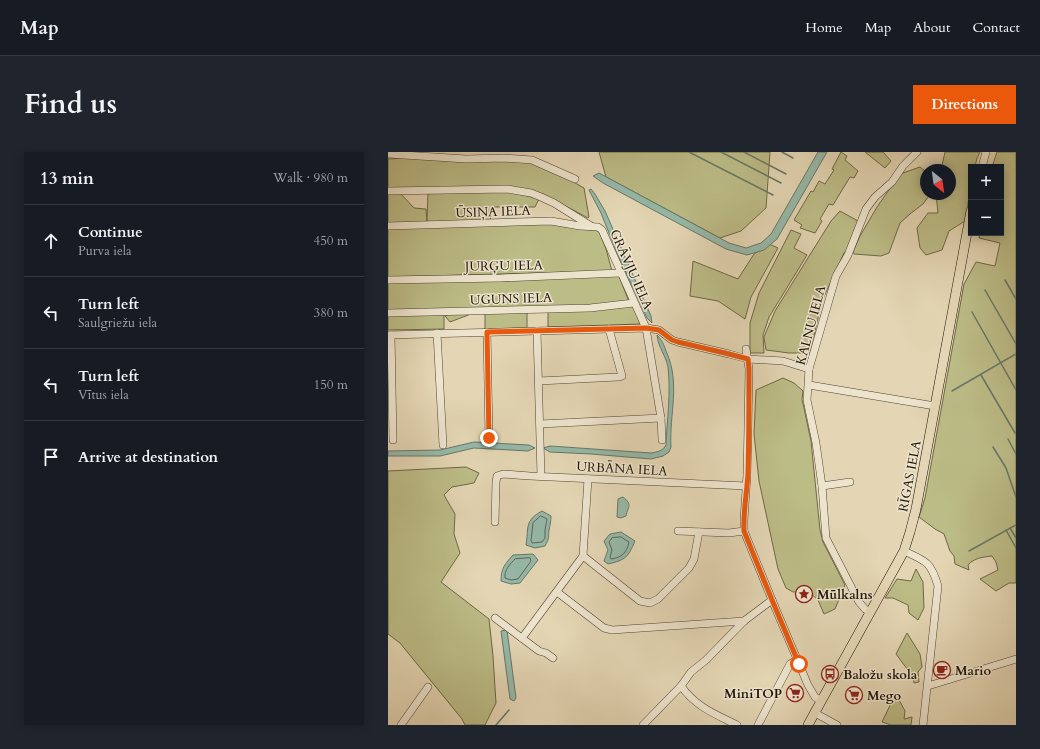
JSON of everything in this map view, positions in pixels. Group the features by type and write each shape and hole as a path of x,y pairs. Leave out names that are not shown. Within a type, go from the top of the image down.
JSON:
{"main road":[{"name":"RĪGAS IELA","path":"808,725 904,551 916,509 968,227"}],"street":[{"name":"KALNU IELA","path":"870,612 859,602 826,538 822,486 808,400 809,369 836,276 848,255 866,209 875,197 892,182 903,166 916,152"},
{"path":"983,164 986,152"},
{"path":"388,154 466,159 503,158 532,160 575,178"},
{"path":"388,191 507,189 531,193 554,203 595,226"},
{"name":"ŪSIŅA IELA","path":"388,226 551,221 580,226 595,226"},
{"name":"GRĀVJU IELA","path":"595,226 602,230 646,328 661,418 662,440"},
{"name":"JURĢU IELA","path":"388,280 501,278 620,273"},
{"name":"UGUNS IELA","path":"388,313 590,308 634,303"},
{"path":"393,440 389,335 646,328 659,330 672,340 678,342 748,359 783,361 809,369"},
{"path":"539,381 622,376 609,329"},
{"path":"537,331 541,476"},
{"path":"487,332 489,438"},
{"path":"437,333 443,445"},
{"path":"746,349 749,369 749,411 744,531 797,660 812,692 815,697 821,701"},
{"path":"809,385 935,406"},
{"path":"540,424 661,418"},
{"name":"URBĀNA IELA","path":"495,522 497,476 503,474 746,486"},
{"path":"522,638 583,556 588,479"},
{"path":"822,486 850,482"},
{"path":"678,531 729,534 744,531"},
{"path":"583,556 640,600 650,603 658,599 692,564 696,553 699,532"},
{"path":"904,551 926,562 933,570 938,586 923,725"},
{"path":"557,592 604,628 612,630 744,621"},
{"path":"644,725 681,686 691,672 706,660 744,621 772,600"},
{"path":"495,618 539,651 546,653 552,658"},
{"path":"928,686 1016,659"},
{"path":"758,725 790,664 797,660"},
{"path":"681,686 686,693 701,706 737,725"},
{"path":"401,725 428,687"},
{"path":"815,713 837,725"}],"green space":[{"path":"599,152 770,152 766,208 741,231 720,238 606,177"},
{"path":"841,152 847,156 845,160 858,171 854,178 850,177 833,205 829,204 820,219 822,221 815,233 800,228 802,225 794,220 811,191 813,192 819,181 825,184 834,170 832,169"},
{"path":"865,152 883,152 891,161 885,168"},
{"path":"945,152 980,152 976,164 968,164 968,203 965,221 949,231 942,250 926,255 920,248 917,228 928,213 938,213 937,200 956,200 956,164 942,164"},
{"path":"997,152 1016,152 1016,583 1009,583 996,591 980,579 998,570 996,562 992,556 976,559 968,565 969,570 955,564 954,556 950,551 944,534 919,517 925,498 964,284 976,262 995,266 1000,243 979,238 979,236 1004,236 1004,164 993,164"},
{"path":"406,158 448,161 490,160 534,162 554,171 584,188 589,217 588,218 543,194 513,187 388,189 388,159"},
{"path":"920,167 920,200 926,200 900,223 889,253 881,256 854,254 853,252 860,236 877,207 900,174"},
{"path":"428,192 513,192 539,199 535,207 493,207 490,221 388,224 388,193 400,193 414,208 426,209 427,221"},
{"path":"840,211 858,221 847,250 844,253 822,301 810,353 789,353 766,350 764,337 775,311 831,221"},
{"path":"549,224 599,231 612,271 388,277 388,228"},
{"path":"791,230 801,234 794,248 807,255 769,317 763,335 764,353 750,353 750,323 759,293"},
{"path":"769,244 778,248 751,297 745,319 718,301 690,296 693,261 738,279 754,254"},
{"path":"619,276 629,302 471,314 450,322 445,316 459,310 388,310 388,282"},
{"path":"633,305 641,324 548,327 548,311"},
{"path":"485,312 527,312 527,328 485,329"},
{"path":"444,314 444,329 388,330 388,315"},
{"path":"783,378 794,383 803,391 802,399 811,441 820,530 823,542 845,585 835,609 824,614 818,600 809,592 793,592 786,588 778,569 759,481 754,434 756,390"},
{"path":"466,467 479,473 474,483 452,487 444,495 455,514 454,534 460,553 441,582 489,619 496,703 485,725 465,725 462,719 400,643 388,634 388,471"},
{"path":"916,569 923,582 924,608 918,620 909,613 908,605 893,598 885,598 897,579 911,581"},
{"path":"907,633 920,654 922,667 918,672 919,682 914,683 913,677 896,654"},
{"path":"894,697 898,698 905,711 904,719 912,717 911,725 891,725 882,722"}],"water":[{"path":"818,152 827,152 777,239 764,250 747,255 726,249 603,183 593,176 599,173 729,243 746,248 761,243 771,234"},
{"path":"591,189 605,211 651,316 652,323 647,318 617,253 601,213 589,190"},
{"path":"657,335 662,341 673,375 674,387 671,447 669,452 663,456 651,459 550,452 543,448 550,446 651,453 662,450 666,445 669,377 667,363"},
{"path":"474,442 529,445 535,448 528,451 474,448 440,456 388,456 388,451 440,450"},
{"path":"623,497 628,502 629,506 626,516 621,518 617,517 618,499"},
{"path":"542,511 551,516 548,541 545,546 535,548 526,545 528,525 532,518"},
{"path":"621,532 635,541 626,557 608,564 604,561 608,550 604,541 610,534"},
{"path":"533,554 538,560 520,583 511,584 501,581 504,566 513,555"},
{"path":"507,630 516,698 514,701 510,699 501,631"}],"waterway":[{"path":"689,152 773,195"},
{"path":"721,152 781,183"},
{"path":"744,152 786,174"},
{"path":"782,152 793,158"},
{"path":"1005,280 1016,299"},
{"path":"985,290 1016,344"},
{"path":"972,312 1016,390"},
{"path":"952,391 1016,354"},
{"path":"981,375 1015,433"},
{"path":"1008,439 1016,454"},
{"path":"993,447 1006,468 1016,497"},
{"path":"969,551 1016,525"},
{"path":"1010,528 1016,538"},
{"path":"1006,530 1016,548"},
{"path":"496,725 509,710"}],"place":[{"name":"Mūlkalns","path":"804,594"},
{"name":"Mario","path":"942,670"},
{"name":"Baložu skola","path":"830,674"},
{"name":"MiniTOP","path":"795,693"},
{"name":"Mego","path":"854,695"}],"route":[{"path":"489,438 487,332 646,328 659,330 672,340 678,342 748,359 748,475 744,531 799,664"}]}
